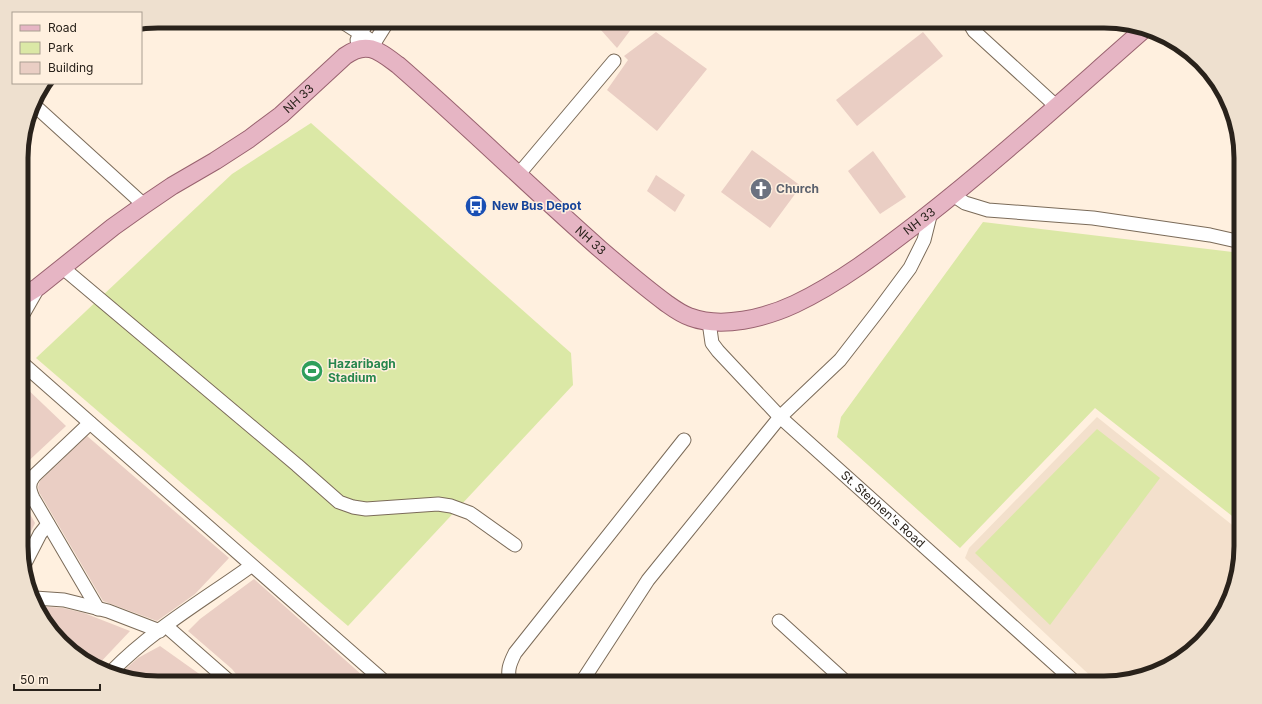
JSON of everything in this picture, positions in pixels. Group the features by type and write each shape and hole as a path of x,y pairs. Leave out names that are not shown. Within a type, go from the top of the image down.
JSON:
{"main road":[{"name":"NH 33","path":"28,293 38,287 113,227 144,205 249,139 281,115 309,90 334,64 352,51 373,45 381,53 398,65 518,175 656,296 689,317 709,322 731,322 759,317 793,304 830,285 865,263 953,195 1140,33"}],"street":[{"path":"351,28 373,45 384,28"},
{"path":"352,51 364,28"},
{"path":"973,28 1056,106"},
{"path":"518,175 614,62"},
{"path":"38,108 144,205"},
{"path":"953,195 965,203 988,210 1093,218 1210,235 1234,240"},
{"path":"586,676 648,580 780,418 840,360 910,268 924,240 931,212"},
{"path":"62,268 339,502 353,507 366,509 438,504 451,506 470,514 515,545"},
{"path":"28,305 38,287"},
{"name":"St. Stephen's Road","path":"709,322 712,343 780,418 1068,676"},
{"path":"28,368 251,566 378,676"},
{"path":"90,423 34,476 29,483 30,492 98,609"},
{"path":"509,676 508,670 515,653 684,440"},
{"path":"29,556 40,534 48,524"},
{"path":"115,668 125,658 163,628 251,566"},
{"path":"39,598 64,600 108,611 163,628 222,676"},
{"path":"779,621 839,676"}],"shaded area":[{"path":"1097,417 1234,526 1234,555 1230,580 1217,611 1202,632 1190,644 1162,663 1130,674 1113,676 1091,676 965,558 969,548"}],"green space":[{"name":"Hazaribagh Stadium","path":"311,123 571,353 573,385 348,626 36,358 232,174"},
{"path":"983,222 1234,252 1234,517 1095,408 960,548 837,437 841,417"},
{"path":"1097,429 1160,478 1050,625 975,553"}],"building":[{"path":"599,28 632,28 617,48"},
{"path":"656,32 707,69 657,131 607,90 628,60 624,56"},
{"path":"923,32 943,56 857,126 836,100"},
{"name":"Church","path":"752,150 801,186 770,228 721,192"},
{"path":"873,151 906,197 880,214 848,171"},
{"path":"656,175 685,195 675,212 647,191"},
{"path":"28,390 66,426 28,461"},
{"path":"87,436 229,558 195,594 157,621 103,601 39,492 38,487 40,481"},
{"path":"28,511 35,523 28,538"},
{"path":"254,579 363,676 238,676 232,669 188,631 200,619"},
{"path":"43,606 63,608 84,613 130,631 100,662 93,659 66,638 60,632"},
{"path":"160,646 202,676 158,676 123,672 138,658"}],"place":[{"name":"Church","path":"761,189"},
{"name":"New Bus Depot","path":"476,206"},
{"name":"Hazaribagh Stadium","path":"312,371"}]}
